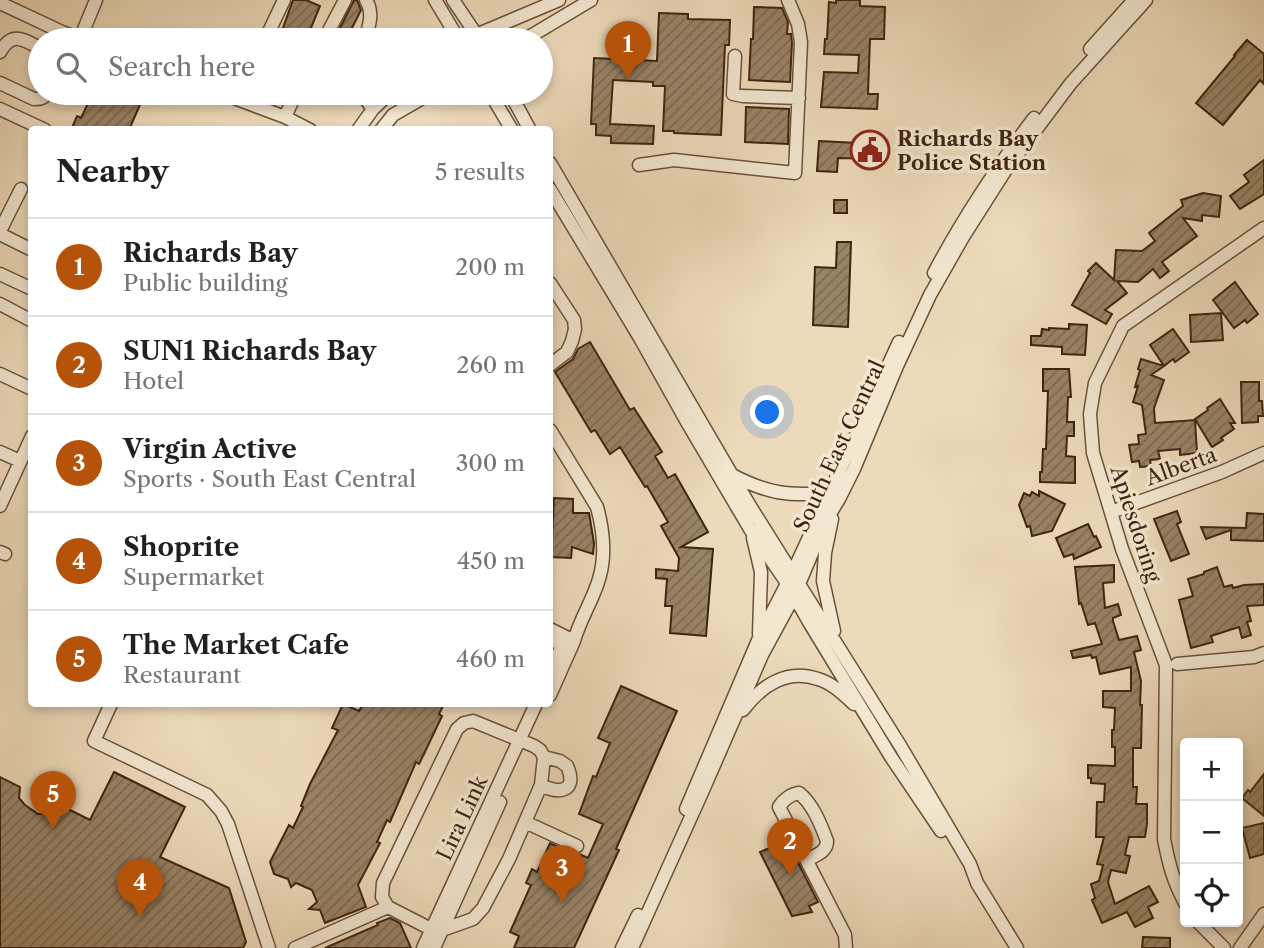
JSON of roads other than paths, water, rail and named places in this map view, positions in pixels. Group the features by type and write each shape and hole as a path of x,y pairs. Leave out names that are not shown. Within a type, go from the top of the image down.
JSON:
{"street":[{"path":"86,28 96,0"},
{"path":"271,28 284,0"},
{"path":"330,28 345,0"},
{"path":"366,0 371,17 368,28"},
{"path":"435,0 452,28"},
{"path":"453,0 468,28"},
{"path":"496,28 559,0"},
{"path":"544,28 591,0"},
{"path":"639,165 674,160 795,173 801,42 798,24 788,0"},
{"name":"South East Central","path":"632,948 793,584 825,522 889,363 923,292 956,232 998,166 1064,79 1134,0"},
{"name":"South East Central","path":"834,496 930,295 963,237 1005,171 1071,83 1146,0"},
{"path":"0,3 53,28"},
{"path":"0,52 6,42 15,38 28,42"},
{"path":"735,55 733,94 799,98"},
{"path":"0,83 28,96"},
{"path":"259,105 302,126"},
{"path":"285,117 290,105"},
{"path":"370,105 373,109"},
{"path":"361,126 377,105"},
{"path":"384,126 393,115 410,105"},
{"path":"496,105 510,126"},
{"path":"516,105 528,126"},
{"path":"0,109 36,126"},
{"path":"553,168 732,475 793,584 808,622 1017,948"},
{"path":"21,189 0,233 28,248"},
{"path":"553,194 750,529 835,641 970,864 977,883"},
{"name":"Apiesdoring","path":"1180,895 1169,867 1164,839 1166,665 1122,549 1093,453 1090,414 1096,383 1123,327 1264,228"},
{"path":"0,274 28,287"},
{"path":"553,288 574,320 575,329 567,352 553,363"},
{"path":"0,304 28,319"},
{"path":"0,374 28,387"},
{"path":"0,383 28,395"},
{"path":"553,435 597,507 601,520 603,553 599,580 578,626 553,669"},
{"path":"0,506 28,444"},
{"path":"0,452 20,461"},
{"name":"Alberta","path":"1111,512 1222,472 1264,453"},
{"path":"732,475 780,494 834,496 823,581 835,641"},
{"path":"750,529 761,572 759,638"},
{"name":"South East Central","path":"622,948 661,866 759,638 793,584"},
{"path":"553,631 568,643"},
{"path":"553,640 568,643"},
{"path":"553,686 568,643"},
{"path":"1177,664 1254,657 1264,653"},
{"path":"732,726 748,702 760,690 774,681 791,677 807,676 824,681 865,713"},
{"path":"110,707 94,741 207,796 216,805 228,824 269,948"},
{"name":"Lira Link","path":"523,743 535,707"},
{"name":"Lira Link","path":"423,948 437,930 523,743 543,707"},
{"path":"473,721 540,750 544,757 541,785 509,859 483,908 473,919 437,930 388,907 382,897 383,883 457,729 464,723 473,721"},
{"path":"541,785 555,791 564,790 571,780 567,766 544,757"},
{"path":"807,860 822,851 827,846 827,841 809,803 799,793 788,798 779,807 845,935 846,948"},
{"path":"525,822 578,846"},
{"path":"295,948 388,907"},
{"path":"1240,948 1264,914"},
{"path":"1203,927 1224,948"},
{"name":"Lira Link","path":"434,948 437,930"}],"place":[{"name":"Richards Bay","path":"628,79"},
{"name":"Richards Bay Police Station","path":"870,150"},
{"name":"The Market Cafe","path":"53,829"},
{"name":"SUN1 Richards Bay","path":"790,876"},
{"name":"Virgin Active","path":"562,903"},
{"name":"Shoprite","path":"140,917"}]}
